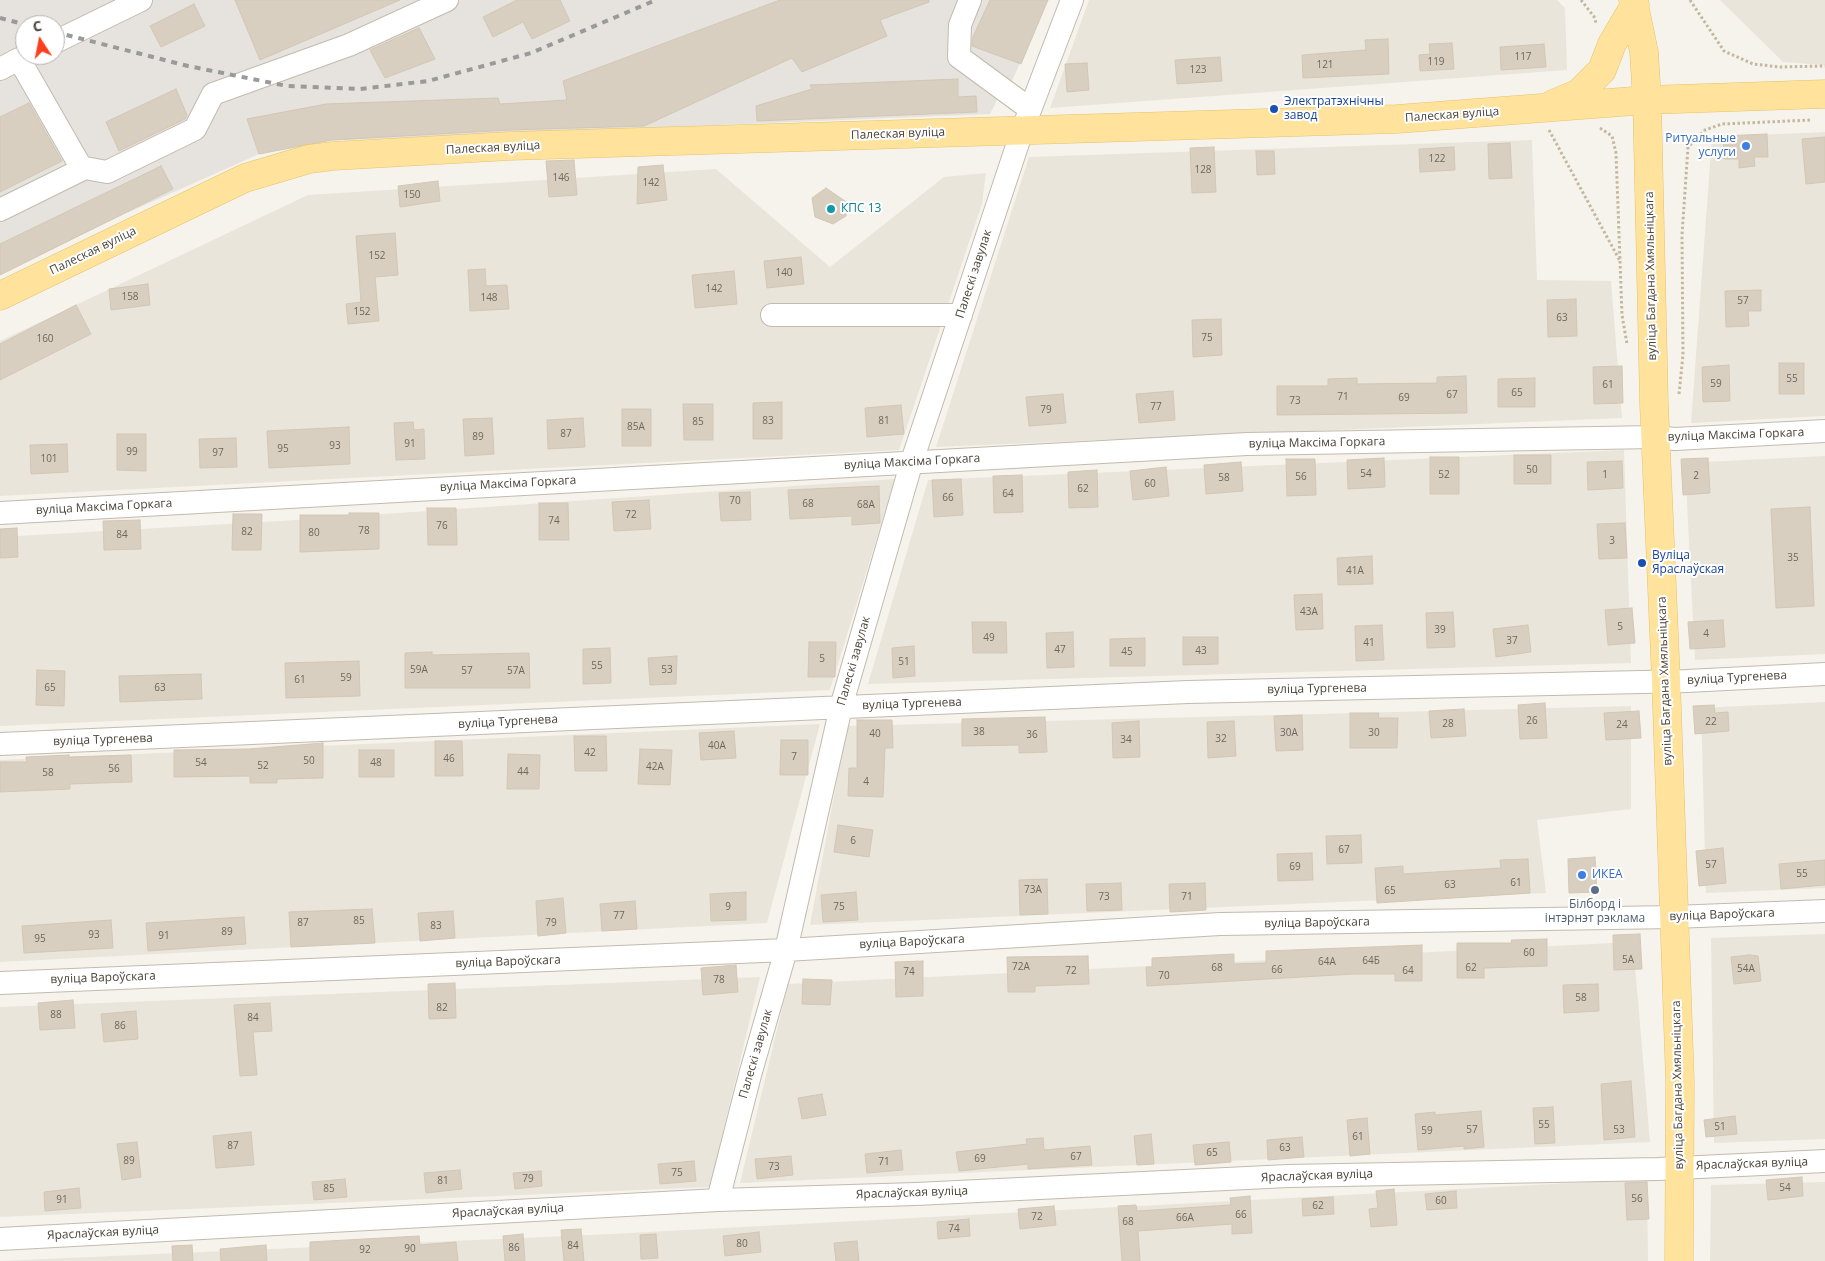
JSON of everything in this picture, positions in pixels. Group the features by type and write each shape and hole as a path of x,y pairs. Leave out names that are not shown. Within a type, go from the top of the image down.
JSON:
{"main road":[{"name":"вуліца Багдана Хмяльніцкага","path":"1634,2 1644,52 1647,100 1655,437 1666,680 1680,1082 1679,1261"},
{"path":"1545,119 1578,93 1602,70 1612,44 1634,2"},
{"name":"Палеская вуліца","path":"0,296 245,178 309,159 510,146 1026,120 1545,119 1647,100 1825,94"}],"street":[{"path":"65,37 141,0"},
{"path":"0,210 82,169 107,172 195,130 213,94 349,46 448,0"},
{"path":"970,0 960,24 959,57 1026,120"},
{"name":"Палескі завулак","path":"718,1200 750,1075 786,950 841,707 912,462 1026,120 1072,0"},
{"path":"18,65 82,169"},
{"path":"772,314 961,315"},
{"name":"вуліца Максіма Горкага","path":"0,513 1247,444 1655,437 1675,439 1825,431"},
{"name":"вуліца Тургенева","path":"0,744 1188,692 1666,680 1687,682 1825,674"},
{"name":"вуліца Вароўскага","path":"0,983 786,950 1220,924 1674,917 1825,912"},
{"name":"Яраслаўская вуліца","path":"0,1239 718,1200 916,1194 1288,1176 1658,1169 1679,1166 1825,1161"}],"path":[{"path":"1690,0 1724,51 1753,64 1780,67 1825,66"},
{"path":"1545,119 1620,261"},
{"path":"1682,235 1688,147 1705,130 1722,124 1816,120"}],"shaded area":[{"path":"0,0 1048,0 1011,83 999,96 990,114 324,141 259,154 127,213 0,274"},
{"path":"1089,0 1557,0 1565,8 1567,70 1050,108"},
{"path":"1720,0 1825,0 1825,65 1783,62"},
{"path":"1825,132 1825,416 1691,423 1712,137"},
{"path":"1532,140 1537,280 1611,281 1622,418 936,447 1029,157"},
{"path":"716,169 830,267 944,177 986,173 982,204 899,450 0,496 0,341 308,195"},
{"path":"1624,450 1631,663 868,684 928,480"},
{"path":"1825,456 1825,654 1695,660 1685,463"},
{"path":"895,479 830,690 0,726 0,537 281,521"},
{"path":"1825,702 1825,888 1706,893 1701,708"},
{"path":"1631,706 1631,809 1537,820 1546,893 810,925 847,726"},
{"path":"820,724 767,923 0,962 0,760"},
{"path":"1825,934 1825,1139 1714,1143 1711,938"},
{"path":"1633,942 1650,1142 740,1183 788,984"},
{"path":"760,977 710,1187 0,1217 0,1007"},
{"path":"1647,1179 1648,1261 0,1261 611,1234"},
{"path":"1825,1182 1825,1261 1710,1261 1711,1185"}],"building":[{"path":"235,0 400,0 260,60"},
{"path":"517,0 560,0 570,21 532,39 523,22 493,37 483,17"},
{"path":"780,0 929,0 929,2 880,20 887,36 802,72 792,58 644,126 509,130 332,140 259,154 247,119 326,104 498,98 500,104 567,100 563,81"},
{"path":"990,0 1048,0 1021,64 972,46 973,37"},
{"path":"194,4 205,26 161,47 150,26"},
{"path":"419,28 435,59 385,78 370,50"},
{"path":"1388,39 1389,74 1303,78 1302,55 1366,50 1365,40"},
{"path":"1452,43 1454,69 1420,71 1419,55 1430,54 1429,44"},
{"path":"1544,44 1546,67 1501,70 1500,47"},
{"path":"1220,57 1222,81 1177,84 1175,60"},
{"path":"1087,63 1089,90 1067,92 1065,64"},
{"path":"958,79 958,97 976,96 977,112 757,121 756,106 812,89 810,85"},
{"path":"176,89 187,115 185,119 119,151 106,122"},
{"path":"29,103 62,161 0,192 0,117"},
{"name":"Ритуальные услуги","path":"1767,134 1768,157 1754,157 1755,166 1739,168 1739,159 1724,159 1723,136"},
{"path":"1825,137 1825,182 1806,184 1802,139"},
{"path":"1510,143 1512,178 1489,179 1488,144"},
{"path":"1214,147 1216,192 1192,193 1190,148"},
{"path":"1454,147 1455,170 1420,172 1419,149"},
{"path":"1256,151 1274,151 1275,174 1257,175"},
{"path":"574,160 577,195 549,197 546,161"},
{"path":"663,165 667,200 637,204 638,167"},
{"path":"161,166 173,189 0,275 0,244"},
{"path":"438,181 440,201 400,207 398,186"},
{"name":"КПС 13","path":"826,188 848,203 846,216 833,224 815,217 812,198"},
{"path":"395,233 398,275 375,277 379,321 348,324 346,304 361,302 356,236"},
{"path":"801,257 804,284 767,288 764,261"},
{"path":"485,269 486,286 507,285 509,309 470,311 468,270"},
{"path":"734,271 737,304 695,308 692,275"},
{"path":"148,284 150,305 111,310 109,289"},
{"path":"1761,290 1761,311 1748,311 1749,326 1726,327 1725,291"},
{"path":"1576,299 1577,336 1548,337 1547,300"},
{"path":"76,305 91,334 0,380 0,344"},
{"path":"1221,319 1222,355 1193,357 1192,320"},
{"path":"1779,363 1804,363 1804,394 1779,394"},
{"path":"1729,365 1730,401 1703,402 1702,367"},
{"path":"1622,366 1623,403 1594,404 1593,367"},
{"path":"1466,376 1467,413 1277,415 1277,386 1328,386 1328,379 1357,378 1357,384 1437,383 1437,377"},
{"path":"1535,378 1535,407 1498,407 1498,379"},
{"path":"1173,391 1175,420 1139,423 1136,394"},
{"path":"1063,394 1066,423 1029,426 1026,397"},
{"path":"782,402 782,439 753,439 753,403"},
{"path":"683,404 713,404 713,440 684,440"},
{"path":"901,405 904,434 867,437 865,408"},
{"path":"622,409 651,409 651,446 622,446"},
{"path":"492,418 494,454 465,456 463,419"},
{"path":"583,418 585,447 548,449 547,420"},
{"path":"413,422 414,430 424,429 425,459 396,460 394,423"},
{"path":"349,427 350,464 269,468 267,431"},
{"path":"117,434 146,434 146,471 117,470"},
{"path":"236,438 237,467 200,468 199,439"},
{"path":"67,444 68,472 31,474 30,445"},
{"path":"1514,455 1551,455 1551,484 1514,484"},
{"path":"1430,457 1459,457 1459,494 1430,494"},
{"path":"1384,458 1385,487 1348,489 1347,460"},
{"path":"1708,458 1710,493 1683,495 1681,459"},
{"path":"1286,459 1315,459 1316,495 1287,496"},
{"path":"1622,461 1623,488 1588,490 1587,462"},
{"path":"1241,462 1243,491 1206,494 1204,465"},
{"path":"1166,467 1169,496 1133,500 1130,471"},
{"path":"1097,470 1098,507 1069,508 1068,472"},
{"path":"1022,475 1023,512 994,513 993,476"},
{"path":"961,479 963,515 934,517 932,480"},
{"path":"879,486 880,523 852,525 852,516 790,519 788,490"},
{"path":"750,492 751,520 721,521 719,493"},
{"path":"649,500 651,529 614,531 612,502"},
{"path":"539,503 568,503 569,540 539,540"},
{"path":"1810,507 1814,606 1776,608 1771,509"},
{"path":"427,508 456,508 457,545 428,545"},
{"path":"349,513 379,513 379,549 300,552 300,515 349,515"},
{"path":"233,514 262,514 261,550 232,550"},
{"path":"140,520 141,549 104,550 103,521"},
{"path":"1625,523 1627,558 1599,559 1597,524"},
{"path":"17,528 18,557 0,558 0,529"},
{"path":"1372,556 1373,584 1338,585 1337,558"},
{"path":"1322,594 1323,629 1296,630 1294,595"},
{"path":"1632,608 1635,643 1608,645 1605,610"},
{"path":"1453,612 1455,647 1427,648 1426,613"},
{"path":"1723,620 1725,647 1690,649 1688,622"},
{"path":"972,622 1006,622 1007,653 973,653"},
{"path":"1382,625 1384,660 1356,661 1355,626"},
{"path":"1528,625 1531,652 1496,657 1493,629"},
{"path":"1073,632 1074,667 1047,668 1046,633"},
{"path":"1183,637 1218,637 1218,664 1183,665"},
{"path":"1145,638 1145,666 1110,666 1110,639"},
{"path":"809,642 836,642 835,677 808,677"},
{"path":"914,646 915,676 893,678 892,648"},
{"path":"610,648 611,683 583,684 583,649"},
{"path":"432,652 432,655 529,653 530,688 405,688 405,653"},
{"path":"677,656 676,684 650,685 648,658"},
{"path":"359,661 360,696 286,698 285,663"},
{"path":"37,670 65,671 64,706 36,705"},
{"path":"201,674 202,699 120,702 119,676"},
{"path":"1545,703 1547,738 1520,739 1518,705"},
{"path":"1714,705 1715,713 1728,712 1729,731 1695,734 1693,706"},
{"path":"1464,709 1466,736 1431,738 1429,711"},
{"path":"1639,711 1641,738 1606,740 1604,713"},
{"path":"1350,713 1379,713 1378,718 1398,718 1397,748 1350,748"},
{"path":"1302,715 1303,750 1276,751 1274,716"},
{"path":"1045,717 1047,752 1019,753 1019,745 962,746 962,719"},
{"path":"857,720 892,720 893,748 885,748 883,797 848,796 849,768 857,768"},
{"path":"1139,721 1140,757 1113,758 1112,723"},
{"path":"1234,721 1236,756 1208,758 1207,722"},
{"path":"734,731 736,758 701,760 699,733"},
{"path":"574,736 606,736 607,771 575,771"},
{"path":"781,740 808,740 808,775 780,775"},
{"path":"435,741 462,741 463,776 435,776"},
{"path":"323,743 323,778 277,779 277,783 250,783 250,776 174,777 174,750 249,749"},
{"path":"640,749 672,750 670,785 638,784"},
{"path":"359,750 394,750 394,777 359,777"},
{"path":"508,754 540,755 539,789 507,789"},
{"path":"69,755 69,757 131,755 132,782 70,784 70,789 0,792 0,762 27,762 26,757"},
{"path":"838,825 873,830 869,857 834,852"},
{"path":"1361,835 1362,863 1327,864 1326,836"},
{"path":"1723,848 1726,883 1699,886 1696,851"},
{"path":"1312,853 1313,880 1278,881 1277,854"},
{"name":"ИКЕА","path":"1595,857 1597,892 1569,893 1568,859"},
{"path":"1528,859 1530,893 1377,903 1375,868 1403,866 1403,874 1501,868 1500,860"},
{"path":"1825,860 1825,885 1781,889 1779,864"},
{"path":"1047,879 1048,914 1020,915 1019,880"},
{"path":"1121,883 1122,910 1087,911 1086,884"},
{"path":"1205,883 1206,910 1170,912 1169,884"},
{"path":"746,892 746,920 711,921 710,894"},
{"path":"856,892 858,920 823,922 821,895"},
{"path":"563,898 566,933 538,936 536,901"},
{"path":"635,901 637,929 602,931 600,904"},
{"path":"372,909 375,943 291,947 289,912"},
{"path":"453,911 455,938 420,941 418,913"},
{"path":"244,917 246,944 148,951 146,923"},
{"path":"111,920 113,948 24,953 22,926"},
{"path":"1640,934 1642,969 1614,970 1613,935"},
{"path":"1547,939 1547,966 1484,968 1484,978 1457,978 1457,943 1512,943 1511,940"},
{"path":"1422,945 1422,981 1395,981 1395,974 1354,974 1147,986 1146,967 1152,967 1152,958 1234,954 1234,964 1266,963 1266,951"},
{"path":"1088,956 1089,984 1035,986 1035,992 1008,992 1007,957"},
{"path":"1758,956 1761,981 1734,984 1731,957"},
{"path":"923,961 923,996 896,997 895,962"},
{"path":"736,965 738,992 703,995 701,968"},
{"path":"803,979 832,980 830,1005 802,1004"},
{"path":"455,983 456,1018 429,1019 428,984"},
{"path":"1598,984 1599,1011 1564,1013 1563,985"},
{"path":"73,1000 75,1028 40,1030 38,1003"},
{"path":"270,1003 272,1031 253,1032 257,1075 240,1076 234,1005"},
{"path":"136,1011 138,1039 104,1042 101,1014"},
{"path":"1631,1081 1635,1137 1604,1140 1601,1084"},
{"path":"822,1094 826,1115 802,1119 798,1098"},
{"path":"1553,1107 1555,1143 1535,1144 1533,1108"},
{"path":"1481,1111 1484,1147 1464,1149 1464,1146 1418,1150 1415,1114 1435,1112 1435,1115"},
{"path":"1735,1116 1737,1134 1706,1137 1704,1120"},
{"path":"1367,1118 1370,1154 1350,1156 1347,1120"},
{"path":"251,1132 254,1165 216,1168 213,1136"},
{"path":"1151,1134 1154,1164 1137,1165 1134,1136"},
{"path":"1302,1137 1304,1157 1268,1160 1267,1140"},
{"path":"1043,1138 1044,1150 1090,1146 1092,1165 1028,1169 1028,1164 959,1171 956,1152 1027,1144 1026,1139"},
{"path":"137,1142 141,1177 122,1180 117,1144"},
{"path":"1229,1142 1231,1162 1195,1165 1193,1145"},
{"path":"901,1150 903,1170 867,1173 865,1154"},
{"path":"791,1156 793,1175 757,1179 755,1159"},
{"path":"694,1161 696,1181 660,1184 658,1164"},
{"path":"460,1170 462,1189 426,1193 424,1173"},
{"path":"541,1171 542,1186 515,1189 513,1173"},
{"path":"1802,1177 1803,1196 1768,1200 1766,1180"},
{"path":"345,1179 347,1197 314,1200 312,1182"},
{"path":"1647,1182 1649,1219 1627,1220 1625,1183"},
{"path":"79,1188 81,1208 45,1211 44,1192"},
{"path":"1394,1189 1397,1225 1371,1227 1369,1209 1378,1208 1376,1191"},
{"path":"1456,1191 1457,1208 1427,1210 1425,1194"},
{"path":"1250,1196 1252,1233 1232,1234 1232,1224 1138,1231 1140,1261 1122,1261 1118,1206 1136,1205 1137,1211 1231,1205 1230,1198"},
{"path":"1333,1197 1334,1214 1303,1216 1302,1199"},
{"path":"1054,1206 1056,1225 1020,1229 1018,1209"},
{"path":"969,1219 970,1236 938,1239 937,1222"},
{"path":"581,1229 584,1261 564,1261 561,1230"},
{"path":"759,1232 761,1252 725,1256 723,1236"},
{"path":"523,1234 525,1261 505,1261 503,1236"},
{"path":"656,1234 658,1258 641,1259 640,1235"},
{"path":"419,1236 420,1245 456,1242 458,1261 310,1261 310,1242"},
{"path":"857,1241 859,1261 836,1261 834,1243"},
{"path":"192,1245 193,1261 173,1261 172,1246"},
{"path":"266,1245 267,1261 221,1261 220,1249"}],"railway":[{"path":"65,35 188,66 287,86 360,89 428,81 531,53 656,0"},
{"path":"0,18 15,22"}],"place":[{"name":"Электратэхнічны завод","path":"1274,109"},
{"name":"Ритуальные услуги","path":"1746,146"},
{"name":"КПС 13","path":"831,209"},
{"name":"Вуліца Яраслаўская","path":"1642,563"},
{"name":"ИКЕА","path":"1582,875"},
{"name":"Білборд і інтэрнэт рэклама","path":"1595,890"}]}
